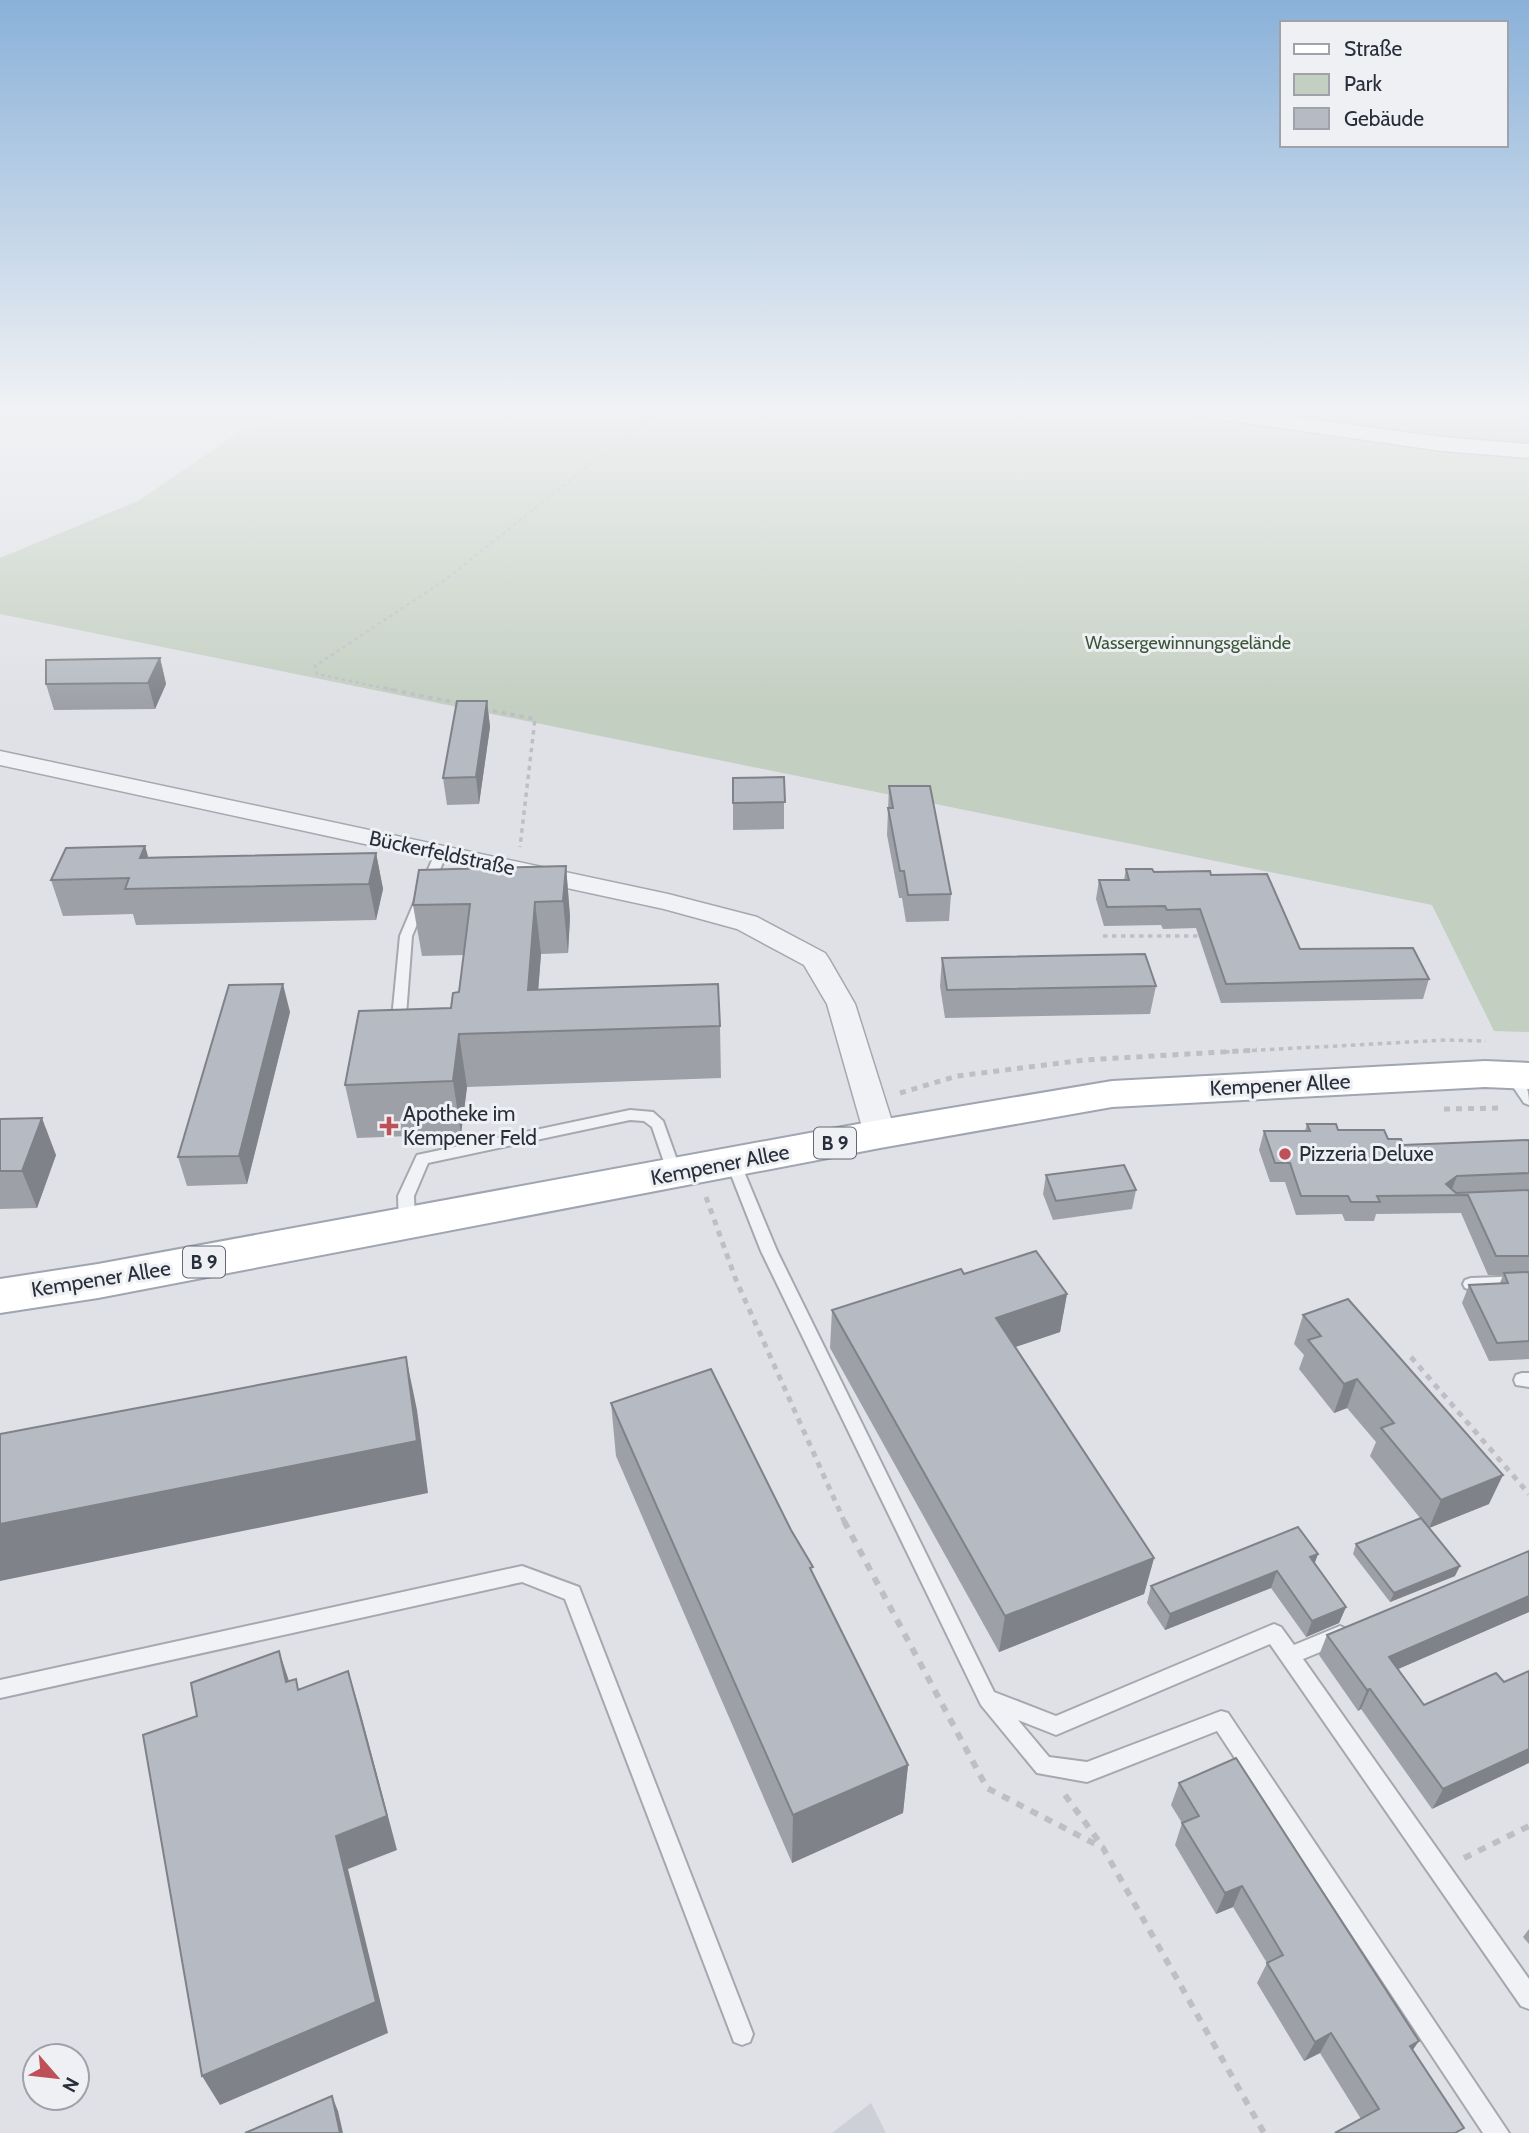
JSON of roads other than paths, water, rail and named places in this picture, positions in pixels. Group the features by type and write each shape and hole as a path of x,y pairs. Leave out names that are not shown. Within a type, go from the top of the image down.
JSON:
{"main road":[{"name":"Kempener Allee","path":"0,1296 98,1281 880,1134 1112,1094 1485,1074 1523,1084"}],"street":[{"name":"Bückerfeldstraße","path":"0,758 747,922 815,960 841,1004 880,1134"}],"lane":[{"path":"397,1030 406,936 441,853"},
{"path":"407,1224 406,1196 422,1159 630,1115 648,1116 657,1125 675,1174"},
{"path":"733,1163 769,1251 988,1699 1044,1766 1087,1772 1221,1720 1497,2133"},
{"path":"1471,1284 1529,1282"},
{"path":"0,1689 523,1574 572,1593 742,2034"},
{"path":"1292,1655 1354,1629"},
{"path":"988,1699 1056,1726 1274,1633 1292,1655 1529,1998"}],"place":[{"name":"Apotheke im Kempener Feld","path":"389,1126"},
{"name":"Pizzeria Deluxe","path":"1285,1154"}],"park label":[{"name":"Wassergewinnungsgelände","path":"1188,643"}]}
